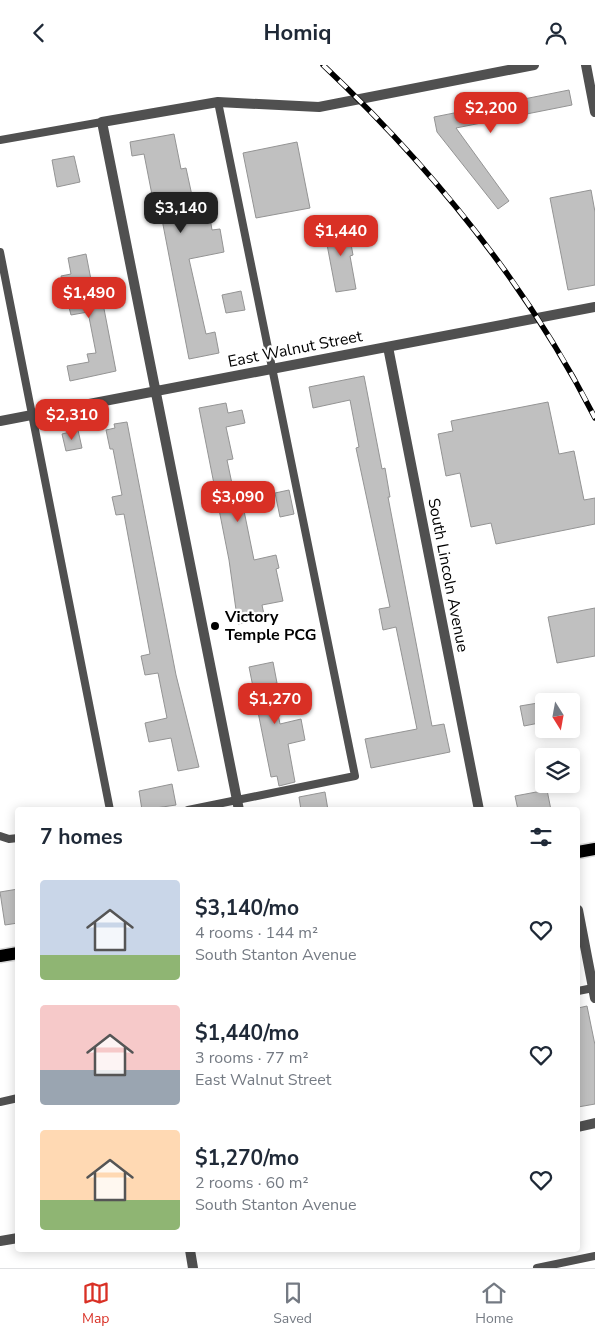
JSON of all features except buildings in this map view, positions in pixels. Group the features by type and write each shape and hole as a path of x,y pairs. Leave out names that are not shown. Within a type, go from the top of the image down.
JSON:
{"main road":[{"path":"580,852 595,849"},
{"path":"0,956 15,954"}],"street":[{"path":"238,805 102,122 218,102 319,107 534,65"},
{"path":"586,65 595,112"},
{"name":"East Walnut Street","path":"0,421 595,307"},
{"name":"South Lincoln Avenue","path":"388,347 478,807"},
{"path":"580,920 594,993"},
{"path":"580,1127 595,1123"},
{"path":"0,1241 15,1238"},
{"path":"190,1252 194,1268"}],"lane":[{"path":"218,102 355,777 238,805 218,807"},
{"path":"0,140 102,122"},
{"path":"0,252 109,807"},
{"path":"0,836 9,839 15,838"},
{"path":"580,991 594,993"},
{"path":"0,1102 15,1099"},
{"path":"537,1268 595,1256"}],"railway":[{"path":"323,65 402,145 474,230 508,275 539,321 595,418"}],"place":[{"name":"Victory Temple PCG","path":"215,626"}]}
